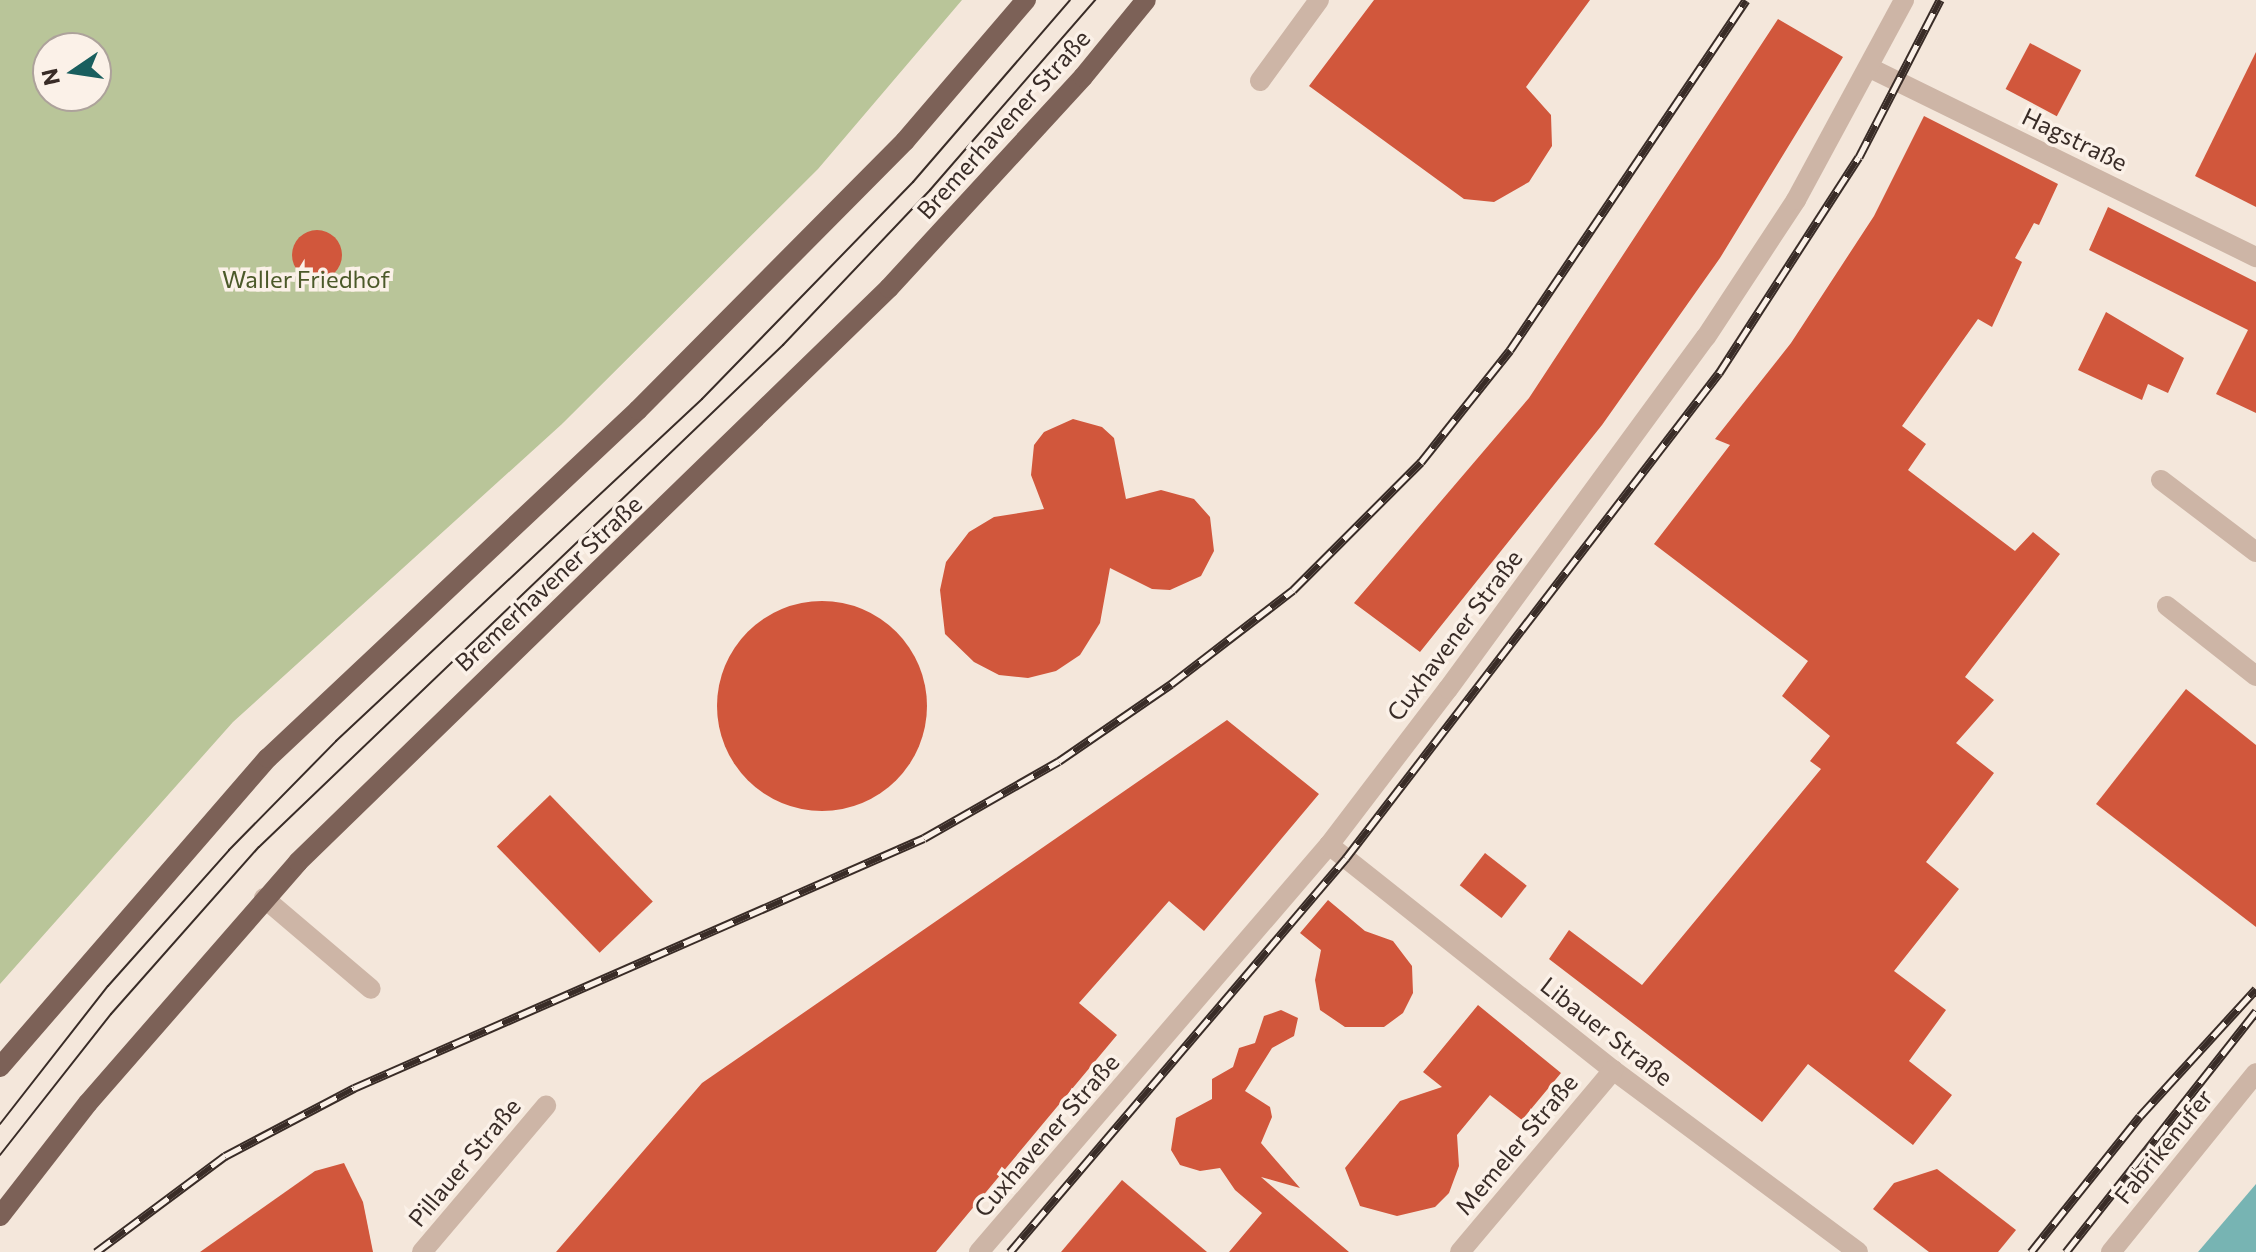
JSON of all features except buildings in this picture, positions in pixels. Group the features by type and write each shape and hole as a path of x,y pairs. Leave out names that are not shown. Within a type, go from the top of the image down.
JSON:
{"main road":[{"path":"0,1067 268,758 477,567 660,388 905,141 1026,0"},
{"name":"Bremerhavener Straße","path":"0,1216 88,1103 264,898 417,743 722,455 889,288 1083,77 1146,0"}],"street":[{"path":"1260,81 1319,0"},
{"name":"Cuxhavener Straße","path":"979,1252 1329,845 1706,337 1796,200 1904,0"},
{"name":"Hagstraße","path":"1870,68 2256,257"},
{"path":"2161,480 2256,552"},
{"path":"2167,606 2256,676"},
{"name":"Libauer Straße","path":"1329,845 1613,1070 1858,1252"},
{"path":"264,898 371,989"},
{"name":"Memeler Straße","path":"1460,1252 1613,1070"},
{"name":"Fabrikenufer","path":"2111,1252 2256,1073"},
{"name":"Pillauer Straße","path":"422,1252 546,1106"}],"green space":[{"name":"Waller Friedhof","path":"0,0 962,0 818,169 562,424 233,722 0,984"}],"water":[{"path":"2256,1184 2256,1252 2198,1252"}],"tram line":[{"path":"0,1124 108,986 229,850 336,741 702,399 913,182 1070,0"},
{"path":"0,1155 111,1014 259,847 783,345 930,190 1095,0"}],"railway":[{"path":"96,1252 225,1156 354,1088 924,838 1059,761 1171,684 1293,590 1421,462 1510,350 1746,0"},
{"path":"1010,1252 1346,858 1719,373 1859,157 1940,0"},
{"path":"2031,1252 2140,1116 2256,989"},
{"path":"2066,1252 2256,1011"}]}
